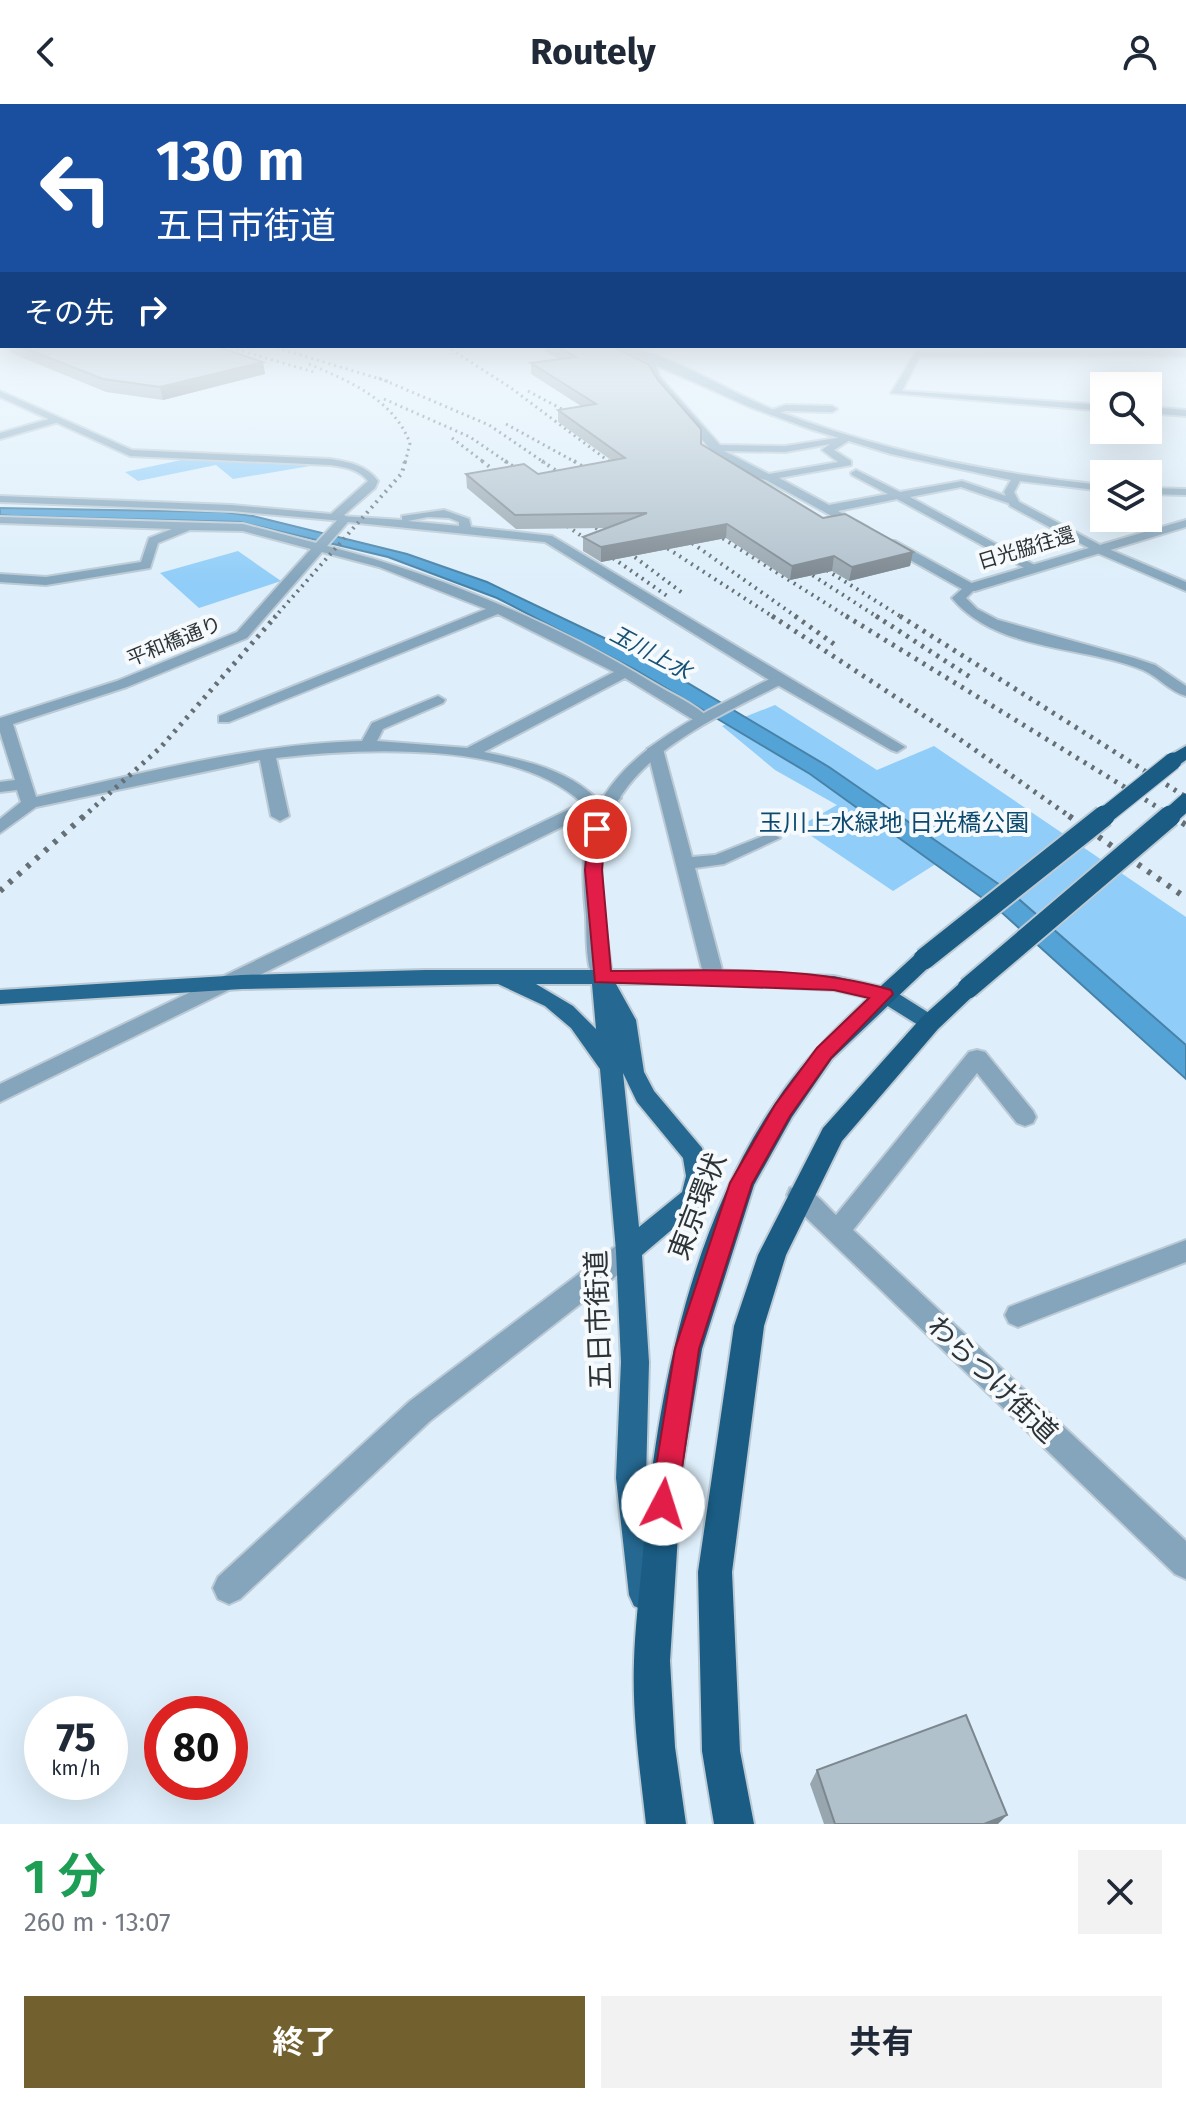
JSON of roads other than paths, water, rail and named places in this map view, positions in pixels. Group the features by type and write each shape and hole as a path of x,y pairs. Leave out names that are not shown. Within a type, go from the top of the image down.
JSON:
{"highway":[{"name":"東京環状","path":"666,1824 656,1747 652,1661 666,1472 687,1349 741,1183 783,1110 824,1053 884,994 1180,756"},
{"path":"734,1824 721,1751 715,1572 749,1326 772,1255 799,1195 832,1135 930,1023 1186,802"}],"main road":[{"path":"481,977 515,984 562,1008 594,1040 612,1077"},
{"path":"0,997 223,983 481,977 714,977 834,983 884,994 930,1023"},
{"path":"602,977 625,1020 633,1072 660,1119 678,1134 694,1155 698,1176 693,1197 629,1251"},
{"name":"五日市街道","path":"602,977 629,1251 635,1362 631,1478 652,1661"}],"street":[{"path":"0,436 52,421"},
{"name":"平和橋通り","path":"3,723 122,684 242,635 373,481 367,473 330,462 130,453 59,421"},
{"path":"694,421 718,452 970,588 959,598 967,610 995,624 1150,668 1186,692"},
{"path":"798,421 846,438 957,467 1090,486"},
{"path":"796,448 846,438"},
{"path":"769,477 847,463 827,450 846,438"},
{"path":"718,449 796,448 834,454"},
{"path":"856,473 1034,568"},
{"path":"1011,501 1009,492 1017,478"},
{"path":"828,509 962,484 1011,501 1099,549 1186,587"},
{"path":"1162,491 1186,492"},
{"path":"0,499 232,508 339,521 548,539 779,680 897,747"},
{"path":"0,520 195,524 258,530 321,545 411,573 498,609 708,716"},
{"name":"日光脇往還","path":"970,588 1186,523"},
{"path":"0,578 46,581 146,565 153,541 195,524"},
{"path":"224,719 498,609"},
{"path":"470,753 625,672"},
{"path":"0,1094 603,801 655,749 708,716 779,680"},
{"path":"367,746 377,726 438,700"},
{"path":"3,723 30,803"},
{"path":"3,823 30,803 267,754 329,745 470,753 548,773 603,801"},
{"path":"655,749 714,977"},
{"path":"267,754 280,816"},
{"path":"0,787 22,784"},
{"path":"602,977 594,870 603,801"},
{"path":"686,863 718,860 771,838"},
{"path":"838,1231 977,1058 1025,1117"},
{"name":"わらつけ街道","path":"799,1195 1186,1563"},
{"path":"229,1588 420,1411 629,1251"},
{"path":"1018,1315 1186,1251"}],"railway":[{"path":"398,421 410,443 405,463"},
{"path":"434,421 470,437 508,463"},
{"path":"480,421 545,463"},
{"path":"555,421 611,463"},
{"path":"506,424 577,463"},
{"path":"452,438 485,463"},
{"path":"274,618 402,473 405,461"},
{"path":"482,461 512,484"},
{"path":"505,461 531,479"},
{"path":"542,461 575,484"},
{"path":"574,461 600,478"},
{"path":"608,461 625,474"},
{"path":"550,514 670,598"},
{"path":"579,515 685,595"},
{"path":"705,527 849,618"},
{"path":"675,531 798,618"},
{"path":"650,537 775,618"},
{"path":"809,559 903,618"},
{"path":"795,564 879,618"},
{"path":"82,818 161,747 276,616"},
{"path":"772,616 958,738 1072,818"},
{"path":"795,616 838,647"},
{"path":"846,616 1175,818"},
{"path":"876,616 973,679"},
{"path":"900,616 1186,797"},
{"path":"0,891 84,816"},
{"path":"1069,816 1186,898"},
{"path":"1172,816 1186,825"}],"water label":[{"name":"玉川上水","path":"651,652"}],"park label":[{"name":"玉川上水緑地 日光橋公園","path":"894,823"}]}
